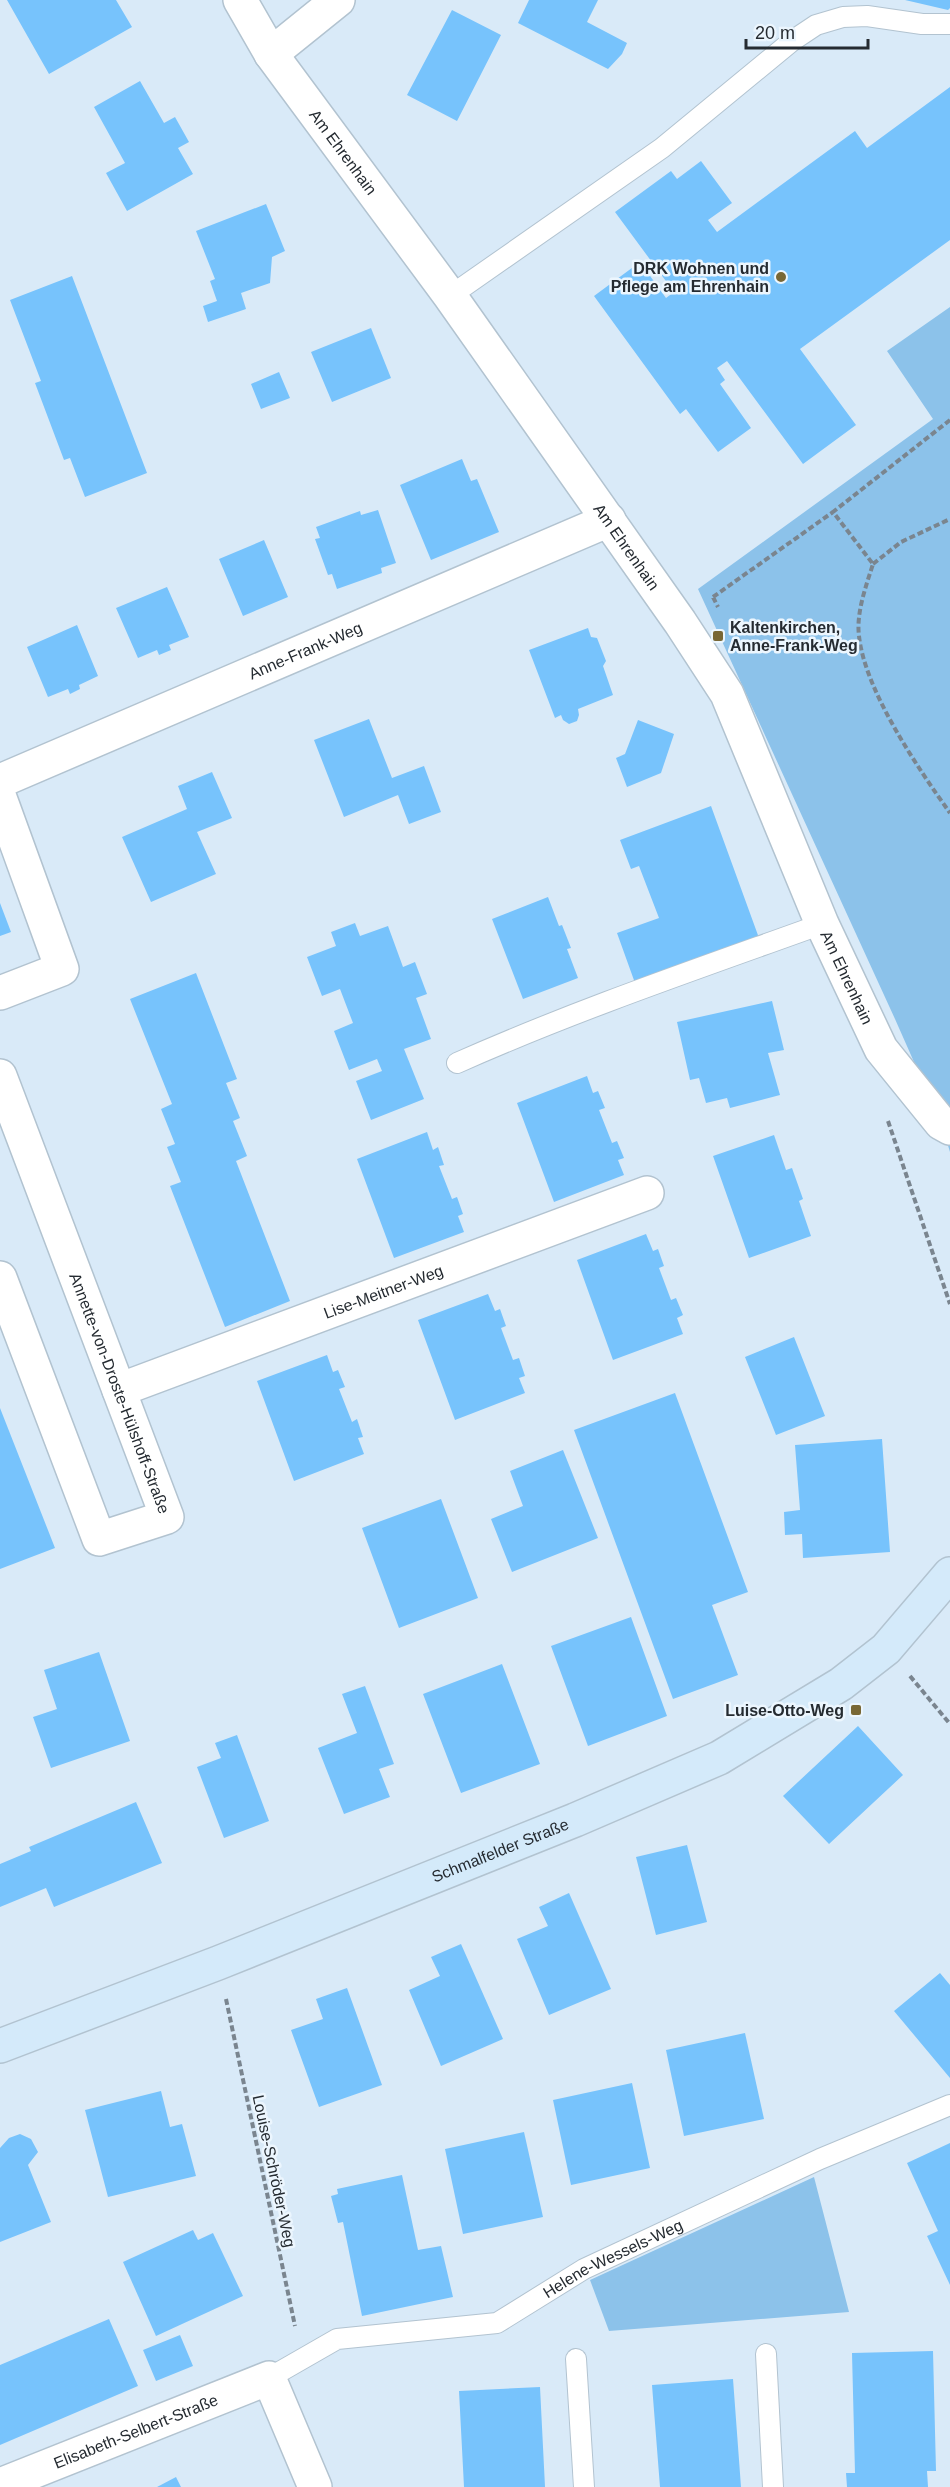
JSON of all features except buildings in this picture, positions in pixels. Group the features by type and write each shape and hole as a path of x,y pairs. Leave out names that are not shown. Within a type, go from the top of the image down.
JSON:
{"main road":[{"name":"Schmalfelder Straße","path":"0,2046 218,1963 575,1820 719,1758 841,1684 886,1649 950,1574"}],"street":[{"name":"Am Ehrenhain","path":"240,0 271,54 450,296 680,622 727,694 822,924 881,1049 941,1123 950,1128"},
{"path":"271,54 338,0"},
{"name":"Anne-Frank-Weg","path":"0,781 609,520"},
{"path":"0,798 62,969 0,993"},
{"name":"Annette-von-Droste-Hülshoff-Straße","path":"0,1076 167,1516 99,1539 0,1278"},
{"name":"Lise-Meitner-Weg","path":"119,1390 647,1193"},
{"path":"269,2378 315,2487"},
{"name":"Elisabeth-Selbert-Straße","path":"0,2485 269,2378"}],"lane":[{"path":"450,296 662,148 792,41 816,25 843,17 867,16 922,24 950,24"},
{"path":"457,1063 506,1041 822,924"},
{"name":"Helene-Wessels-Weg","path":"269,2378 338,2339 496,2323 584,2270 820,2159 950,2106"},
{"path":"766,2354 773,2487"},
{"path":"576,2359 584,2487"}],"path":[{"path":"680,622 833,512 950,420"},
{"path":"833,512 873,564"},
{"path":"950,519 901,542 873,564 864,591 859,635 873,685 921,772 950,813"},
{"path":"886,1649 950,1724"},
{"name":"Louise-Schröder-Weg","path":"218,1963 296,2329 269,2378"}],"shaded area":[{"path":"950,307 950,1152 941,1123 895,1019 698,589 933,419 887,351"},
{"path":"814,2177 849,2312 609,2331 590,2280"}],"place":[{"name":"DRK Wohnen und Pflege am Ehrenhain","path":"781,277"},
{"name":"Kaltenkirchen, Anne-Frank-Weg","path":"718,636"},
{"name":"Luise-Otto-Weg","path":"856,1710"}]}
